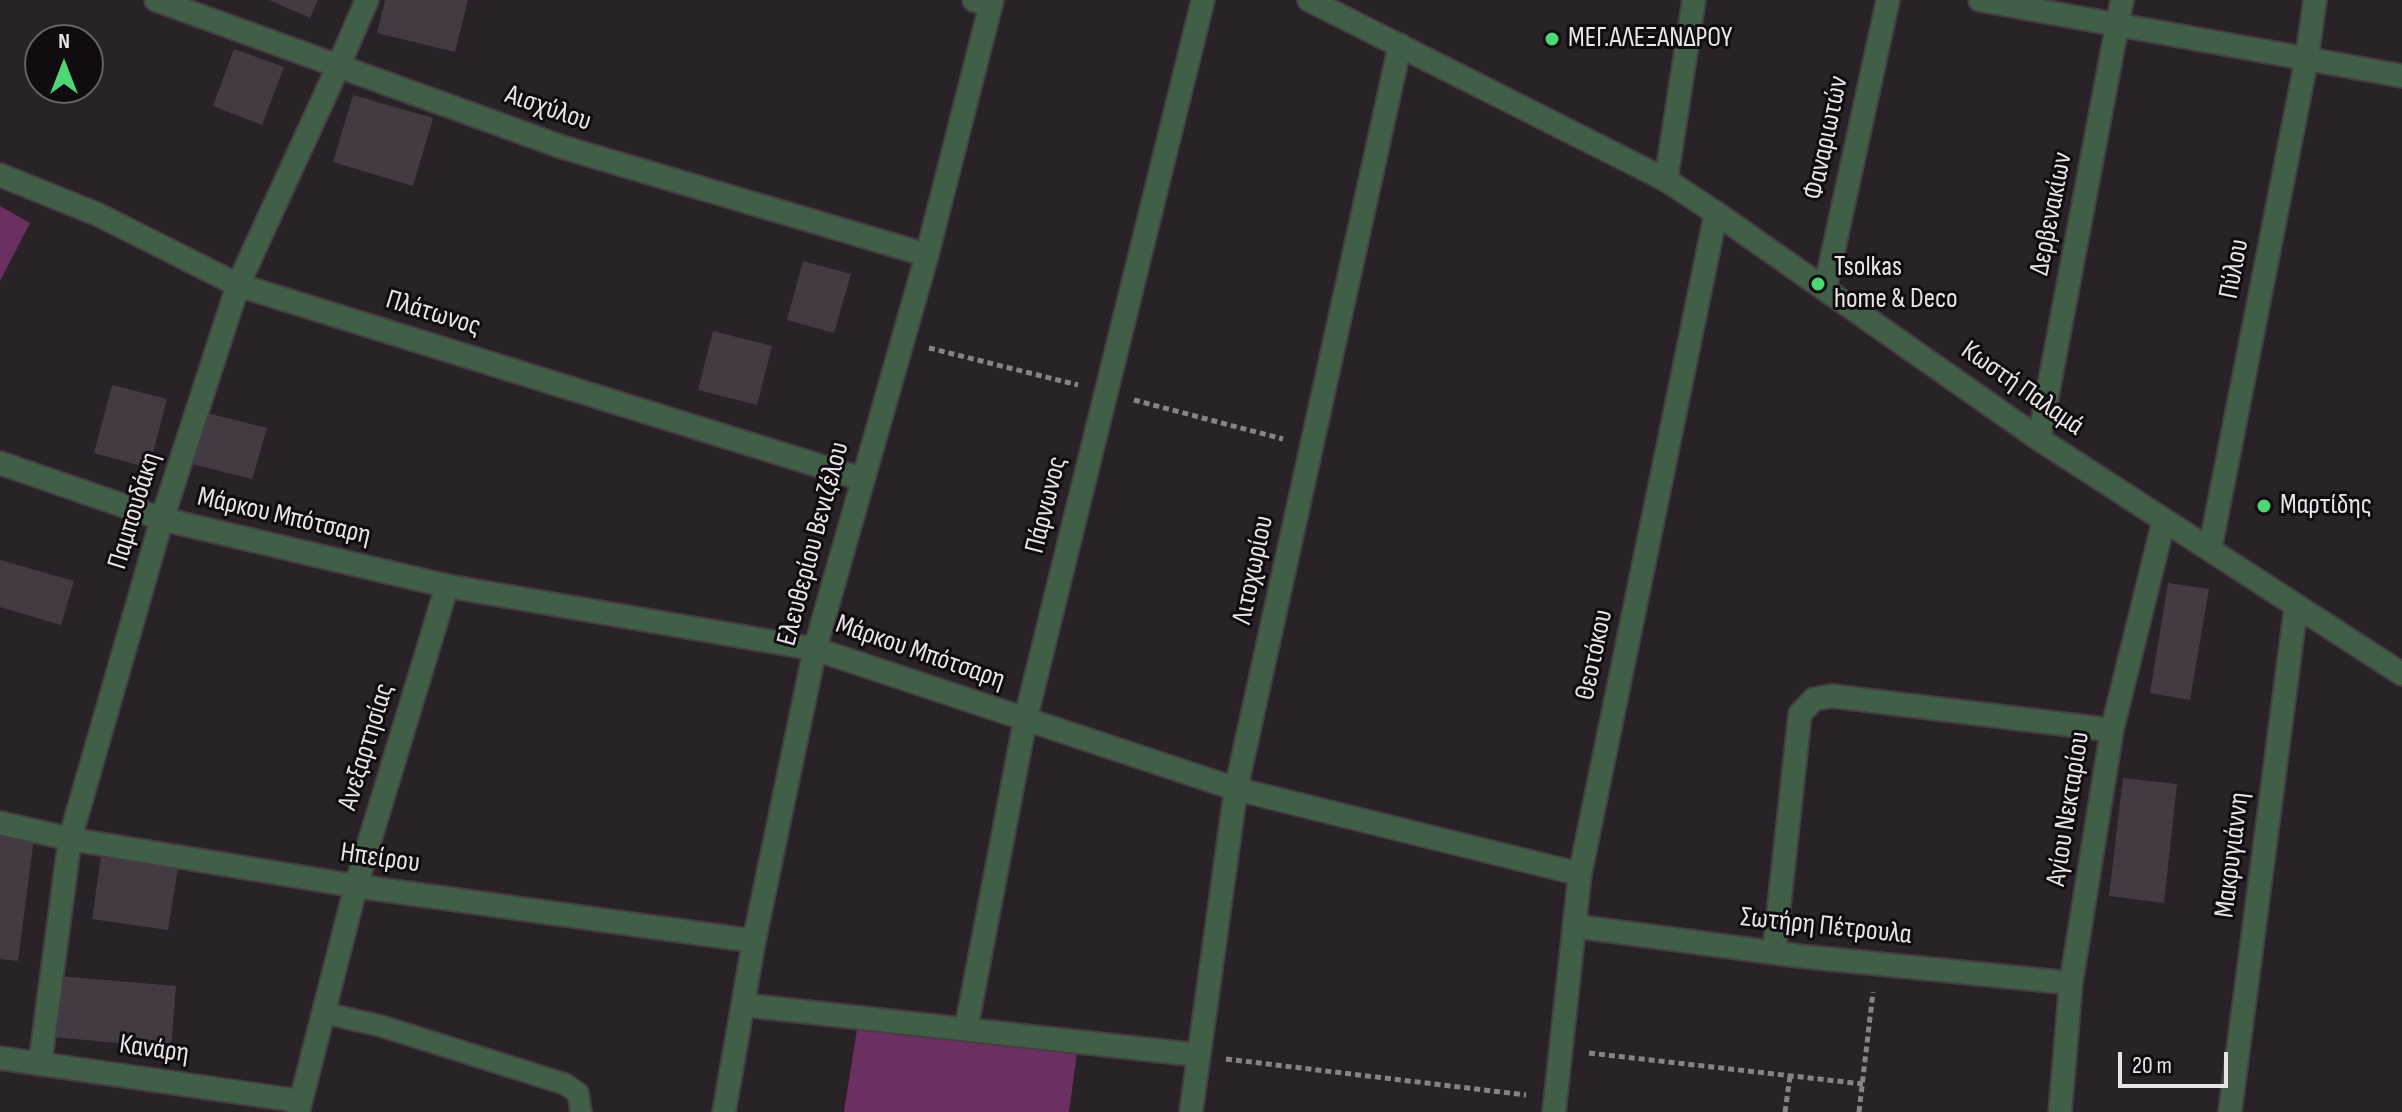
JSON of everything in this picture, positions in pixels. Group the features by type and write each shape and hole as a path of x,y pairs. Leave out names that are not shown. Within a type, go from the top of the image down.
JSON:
{"street":[{"name":"Αισχύλου","path":"156,0 562,147 927,255"},
{"name":"Παμπουδάκη","path":"40,1064 70,839 162,519 238,285 367,0"},
{"name":"Πάρνωνος","path":"966,1029 1025,721 1203,0"},
{"path":"1666,180 1694,0"},
{"name":"Φαναριωτών","path":"1825,289 1888,0"},
{"path":"1980,0 2402,76"},
{"name":"Δερβενακίων","path":"2039,439 2122,0"},
{"name":"Πύλου","path":"2210,549 2307,57 2315,0"},
{"name":"Κωστή Παλαμά","path":"1314,1 1666,180 2039,439 2402,674"},
{"name":"Ελευθερίου Βενιζέλου","path":"724,1112 754,941 815,649 927,255 986,2"},
{"name":"Λιτοχωρίου","path":"1191,1112 1236,789 1400,45"},
{"name":"Πλάτωνος","path":"0,175 99,215 238,285 862,479"},
{"name":"Θεοτόκου","path":"1554,1105 1580,874 1716,213"},
{"name":"Μάρκου Μπότσαρη","path":"0,463 162,519 447,586 815,649 1236,789 1580,874"},
{"name":"Αγίου Νεκταρίου","path":"2060,1112 2071,983 2112,730 2164,520"},
{"name":"Ανεξαρτησίας","path":"299,1106 356,886 447,586"},
{"name":"Μακρυγιάννη","path":"2230,1112 2296,607"},
{"path":"1774,952 1800,714 1814,699 1832,696 2112,730"},
{"name":"Ηπείρου","path":"0,823 70,839 356,886 754,941"},
{"name":"Σωτήρη Πέτρουλα","path":"1574,926 1774,952 2071,983"},
{"path":"744,1005 1198,1055"},
{"name":"Κανάρη","path":"0,1058 299,1106"}],"lane":[{"path":"324,1013 381,1026 565,1084 578,1093 581,1112"}],"path":[{"path":"1859,1112 1877,963"},
{"path":"1560,1050 1863,1084"},
{"path":"1198,1055 1554,1105"},
{"path":"1785,1112 1790,1076"}],"shaded area":[{"path":"0,206 30,223 0,281"},
{"path":"857,1029 1077,1053 1069,1112 844,1112"}],"building":[{"path":"269,0 318,0 310,18"},
{"path":"385,0 468,0 455,52 377,33"},
{"path":"234,49 284,67 262,125 213,106"},
{"path":"353,95 433,118 413,186 333,162"},
{"path":"803,261 851,274 834,333 787,320"},
{"path":"713,331 772,346 757,405 698,390"},
{"path":"112,385 167,399 149,468 94,453"},
{"path":"203,412 267,428 252,479 191,464"},
{"path":"0,560 74,581 61,625 0,607"},
{"path":"2168,583 2209,589 2190,700 2150,693"},
{"path":"2123,778 2177,784 2164,903 2109,896"},
{"path":"0,834 34,838 18,961 0,959"},
{"path":"101,857 178,868 168,930 92,919"},
{"path":"58,976 176,986 171,1048 53,1037"}],"place":[{"name":"ΜΕΓ.ΑΛΕΞΑΝΔΡΟΥ","path":"1552,39"},
{"name":"Tsolkas home & Deco","path":"1818,284"},
{"name":"Μαρτίδης","path":"2264,506"}]}
